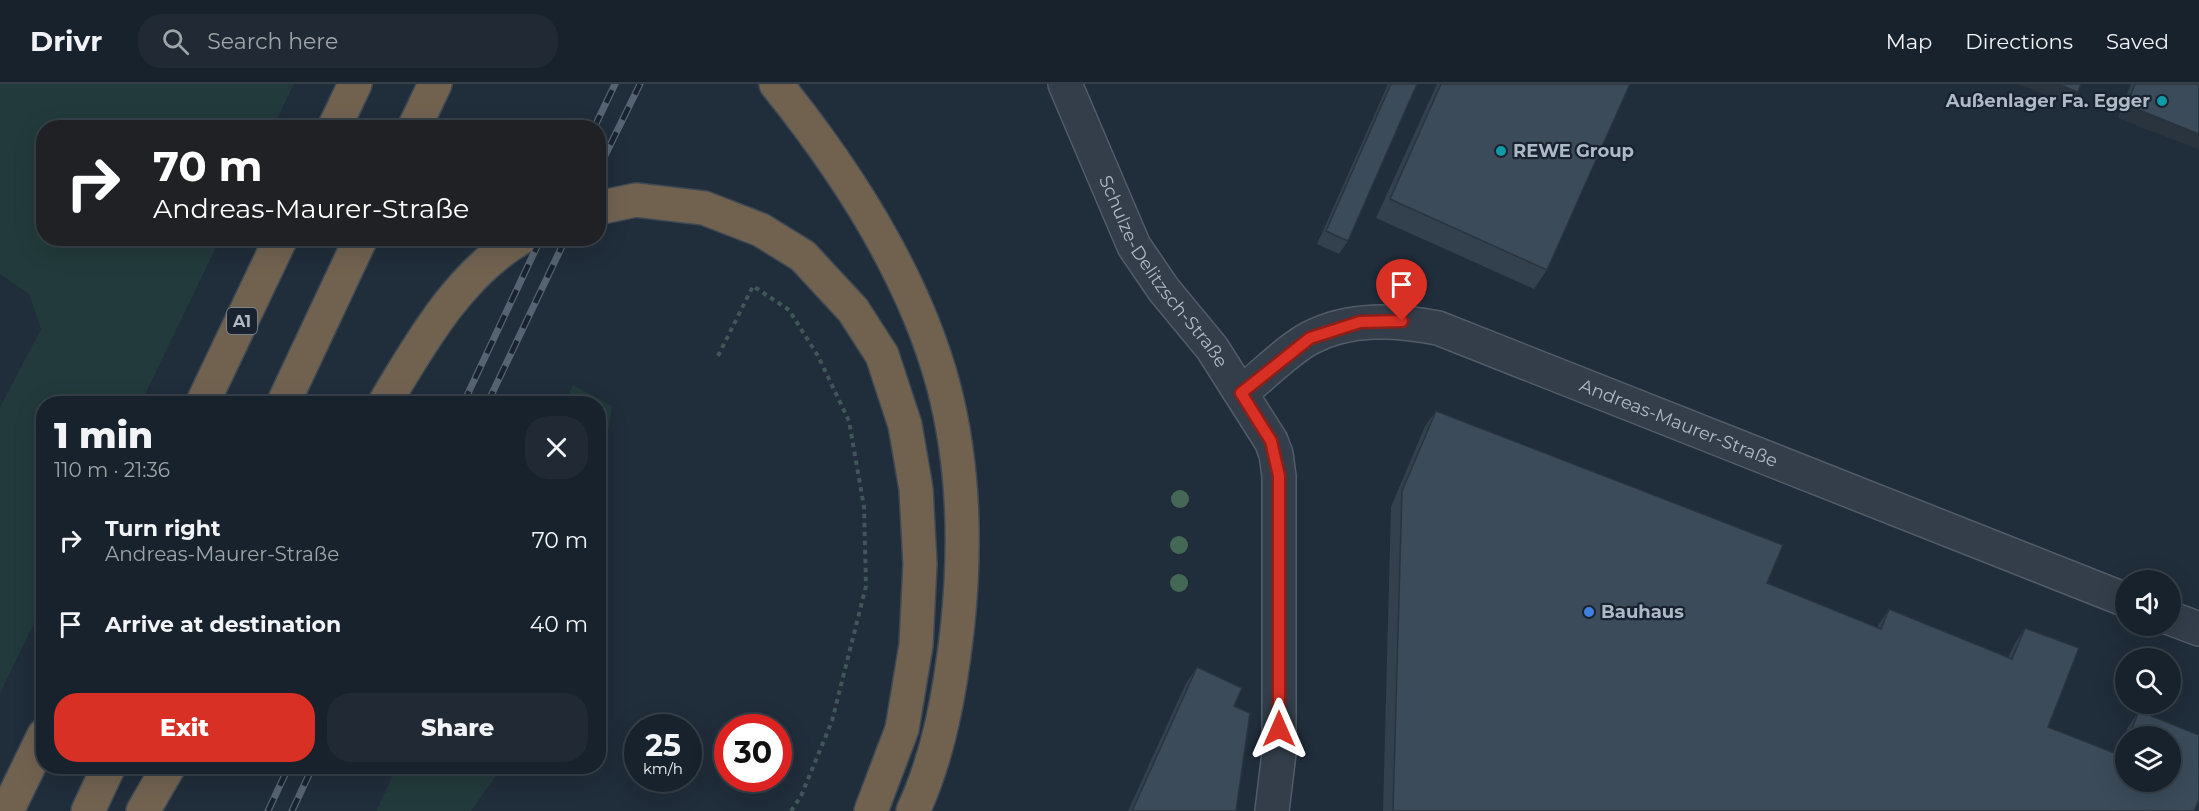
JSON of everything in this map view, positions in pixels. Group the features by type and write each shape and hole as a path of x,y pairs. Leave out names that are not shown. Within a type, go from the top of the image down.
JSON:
{"highway":[{"path":"338,120 355,84"},
{"path":"418,120 435,84"},
{"path":"776,84 798,111 864,208 909,290 943,383 958,465 963,572 950,696 913,811"},
{"path":"606,206 636,200 704,208 761,230 803,256 853,310 882,355 905,425 916,489 920,564 916,645 902,729 871,811"},
{"name":"A1","path":"206,396 277,246"},
{"path":"286,396 357,246"},
{"path":"389,396 419,346 462,288 508,246"},
{"path":"7,811 36,751"},
{"path":"88,811 105,774"},
{"path":"143,811 164,774"}],"street":[{"name":"Schulze-Delitzsch-Straße","path":"1065,84 1134,246 1164,290 1212,348 1271,441 1279,476 1279,753 1272,811"},
{"name":"Andreas-Maurer-Straße","path":"1241,393 1310,338 1360,322 1402,321 1438,328 2115,596"},
{"path":"2181,623 2199,630"}],"path":[{"path":"718,356 753,286 789,310 818,356 849,421 864,507 866,586 832,721 801,796 791,811"}],"green space":[{"path":"0,84 294,84 276,120 36,120 36,246 217,246 144,396 36,396 36,619 0,694 0,407 41,329 29,294 0,274"},
{"path":"573,385 593,396 568,396"},
{"path":"606,403 612,406 606,444"},
{"path":"393,774 497,774 471,811 376,811"}],"building":[{"path":"1391,84 1417,84 1348,241 1326,231"},
{"name":"REWE Group","path":"1441,84 1630,84 1547,270 1390,199"},
{"path":"2058,84 2081,84 2078,92"},
{"name":"Außenlager Fa. Egger","path":"2135,84 2199,84 2199,134 2127,105"},
{"name":"Bauhaus","path":"1436,411 1783,545 1767,583 1881,629 1889,609 2012,659 2025,628 2079,648 2048,727 2115,753 2115,792 2181,792 2181,728 2199,735 2199,800 2194,811 1393,811 1402,491"},
{"path":"1197,667 1242,688 1234,706 1250,713 1236,811 1132,811"},
{"name":"Bauhaus","path":"2138,714 2146,714 2176,726 2133,726"}],"railway":[{"path":"598,120 615,84"},
{"path":"606,154 640,84"},
{"path":"467,396 537,246"},
{"path":"491,396 562,246"},
{"path":"268,811 285,774"},
{"path":"292,811 309,774"}],"place":[{"name":"Außenlager Fa. Egger","path":"2162,101"},
{"name":"REWE Group","path":"1501,151"},
{"name":"Bauhaus","path":"1589,612"}],"route":[{"path":"1279,729 1279,476 1276,454 1271,441 1241,393 1310,338 1360,322 1402,321"}]}
